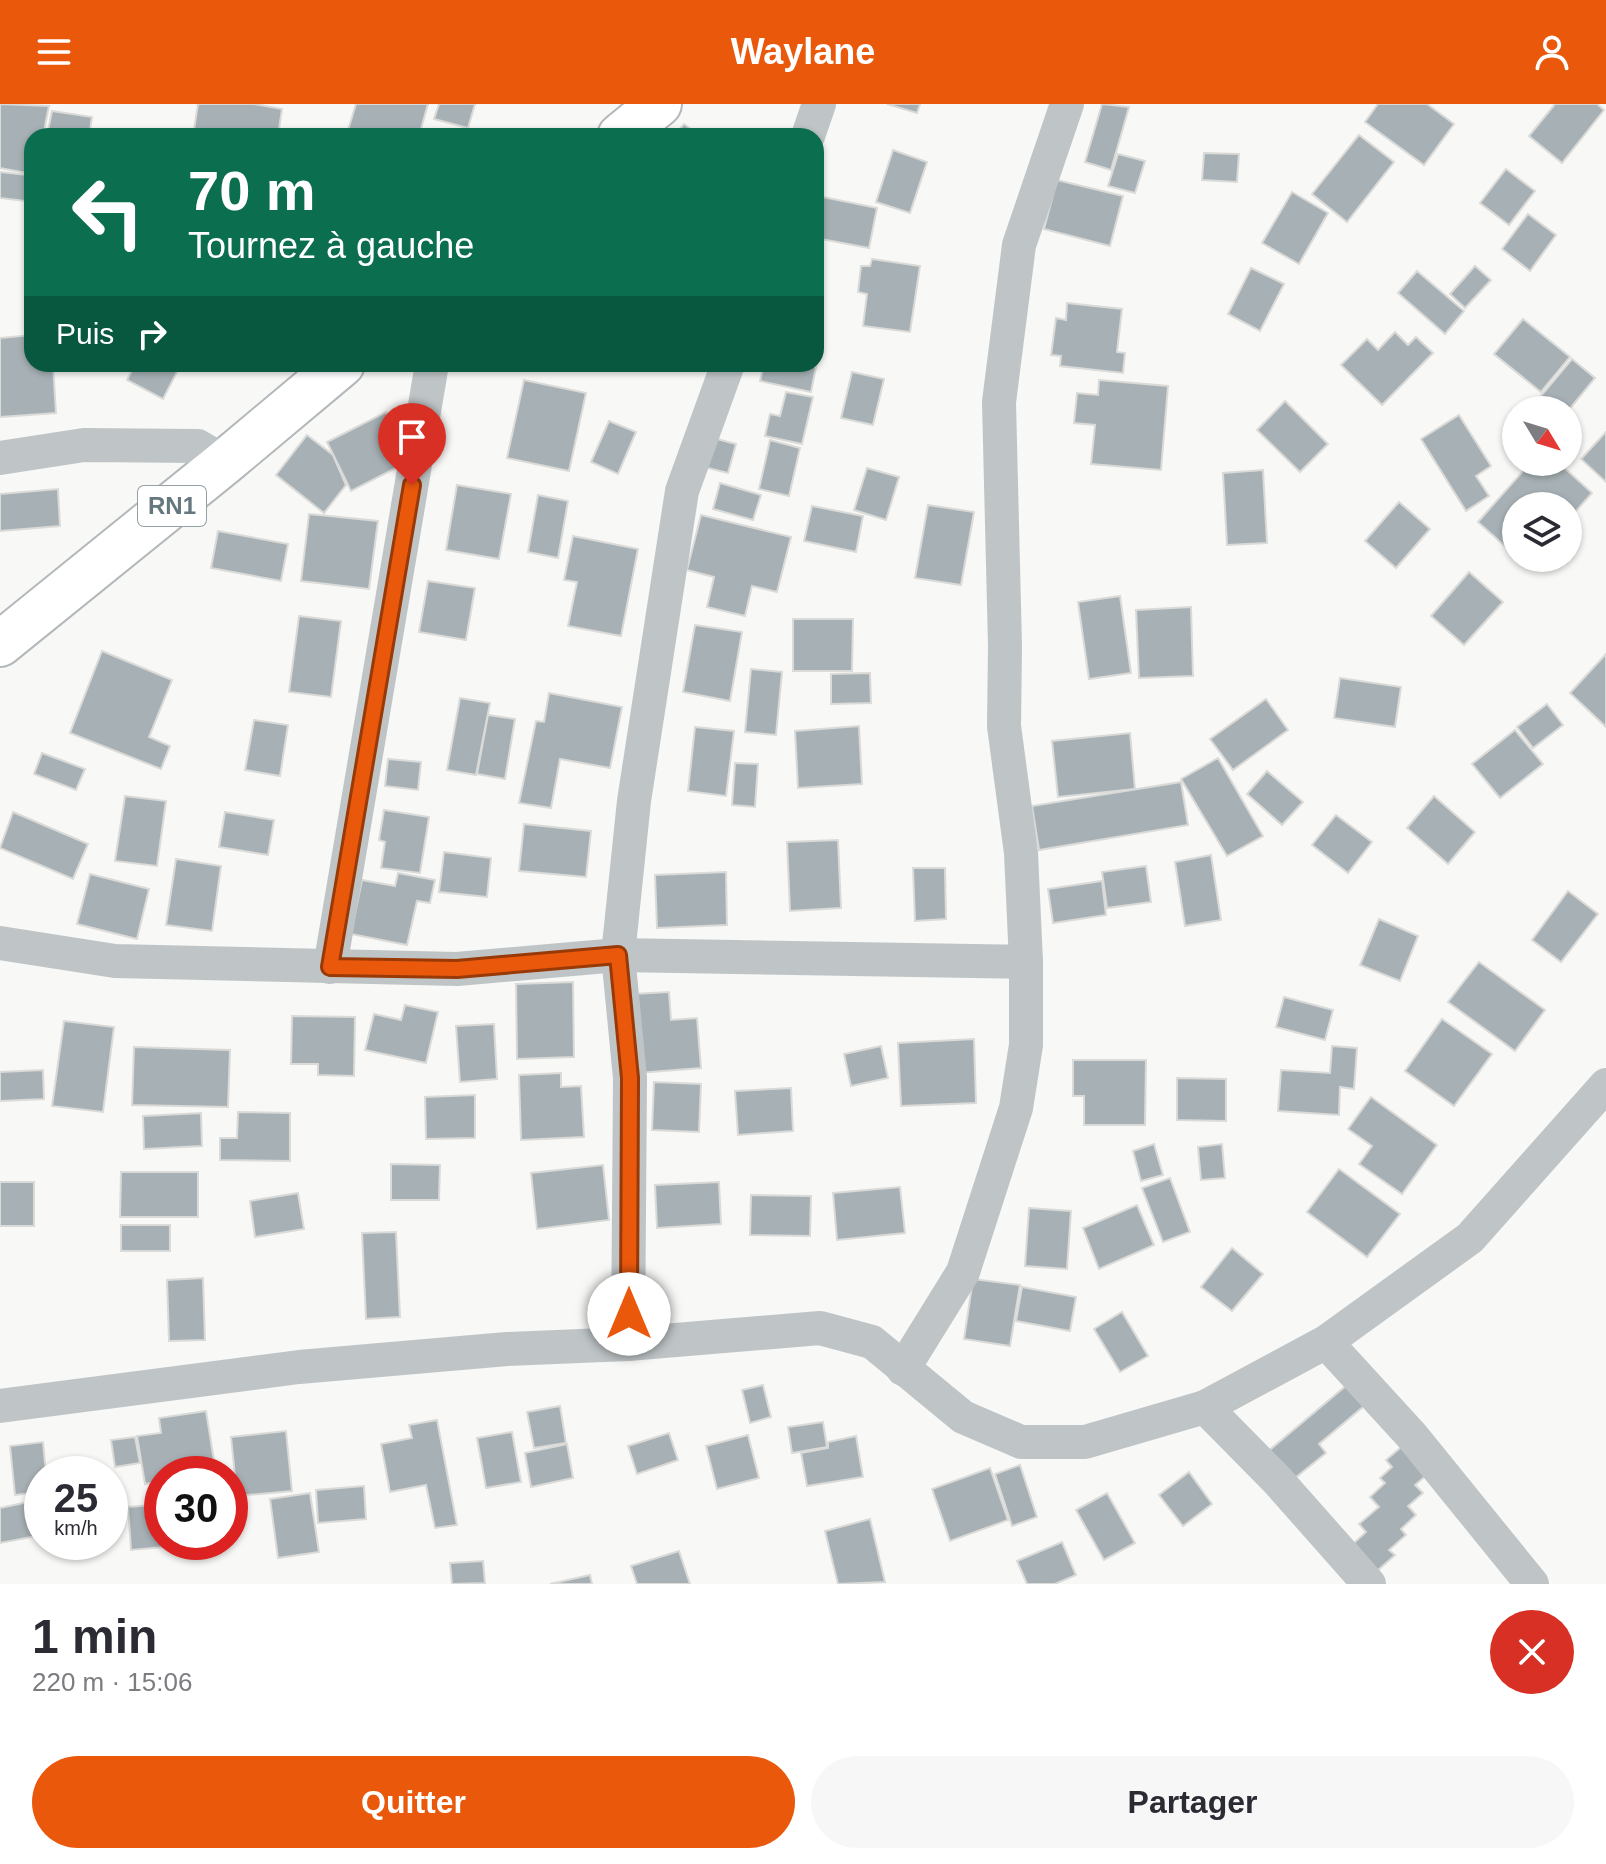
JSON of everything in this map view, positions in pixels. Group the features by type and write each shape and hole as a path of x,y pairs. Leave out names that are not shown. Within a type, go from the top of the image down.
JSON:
{"highway":[{"path":"630,128 659,104"},
{"name":"RN1","path":"0,644 332,372"}],"street":[{"path":"811,128 819,104"},
{"path":"903,1369 963,1272 1016,1108 1026,1045 1021,853 1004,726 999,402 1019,245 1067,104"},
{"path":"330,967 431,372"},
{"path":"628,1344 630,1078 618,955 634,801 682,491 725,372"},
{"path":"0,458 84,445 198,446 225,462"},
{"path":"0,943 115,961 330,967 457,969 618,955 1026,962"},
{"path":"0,1406 299,1367 507,1349 628,1344 820,1328 872,1342 963,1417 1021,1442 1085,1442 1205,1407 1326,1342 1470,1238 1606,1085"},
{"path":"1326,1342 1412,1436 1470,1512 1532,1584"},
{"path":"1205,1407 1277,1480 1369,1584"}],"building":[{"path":"0,104 49,106 45,128 24,128 24,172 0,168"},
{"path":"198,104 254,104 282,109 279,128 194,128"},
{"path":"356,104 428,104 421,128 349,128"},
{"path":"439,104 475,104 468,128 434,119"},
{"path":"887,104 920,104 917,113"},
{"path":"1102,104 1129,107 1111,170 1085,162"},
{"path":"1378,104 1427,104 1454,124 1424,165 1365,122"},
{"path":"1555,104 1597,104 1604,110 1562,163 1529,136"},
{"path":"52,111 92,117 90,128 49,128"},
{"path":"1359,135 1394,162 1347,222 1312,194"},
{"path":"893,150 927,162 910,213 876,202"},
{"path":"1204,153 1239,154 1237,182 1202,180"},
{"path":"1118,154 1145,161 1135,193 1108,186"},
{"path":"1506,169 1535,191 1509,225 1480,203"},
{"path":"0,172 24,175 24,201 0,198"},
{"path":"1057,180 1123,196 1110,246 1044,229"},
{"path":"1292,192 1328,213 1299,264 1262,243"},
{"path":"824,197 877,208 869,248 824,240"},
{"path":"1528,214 1556,235 1530,271 1502,249"},
{"path":"872,259 920,266 910,332 863,326 867,294 858,292 861,266 870,266"},
{"path":"1475,266 1491,280 1465,308 1450,294"},
{"path":"1251,268 1284,284 1260,331 1228,314"},
{"path":"1417,271 1464,311 1445,334 1398,293"},
{"path":"1067,303 1122,309 1117,352 1125,353 1123,373 1060,366 1061,356 1051,355 1056,318 1066,320"},
{"path":"1523,319 1570,357 1541,392 1494,354"},
{"path":"1395,332 1408,345 1416,337 1433,353 1382,405 1341,365 1367,339 1378,350"},
{"path":"24,336 24,372 53,372 56,413 0,417 0,338"},
{"path":"1572,359 1595,378 1580,396 1541,396"},
{"path":"131,372 177,372 163,399 127,380"},
{"path":"762,372 815,372 811,392 760,381"},
{"path":"852,372 884,379 873,425 841,418"},
{"path":"524,380 586,393 569,471 507,458"},
{"path":"1099,380 1168,386 1161,470 1091,464 1095,425 1074,423 1077,393 1098,395"},
{"path":"786,392 813,397 802,444 765,436 770,414 780,416"},
{"path":"1285,401 1328,444 1300,472 1257,430"},
{"path":"386,412 399,439 388,445 398,467 351,491 327,442"},
{"path":"1459,415 1491,466 1476,476 1489,496 1466,511 1421,439"},
{"path":"609,421 636,432 618,474 591,462"},
{"path":"1606,432 1606,482 1582,458"},
{"path":"307,435 333,455 346,485 324,513 276,475"},
{"path":"713,438 736,444 728,473 704,467"},
{"path":"770,440 800,448 789,496 759,489"},
{"path":"867,468 899,477 886,520 854,510"},
{"path":"1263,470 1267,543 1227,545 1223,473"},
{"path":"1519,476 1573,476 1592,493 1582,504 1582,492 1504,492"},
{"path":"720,483 761,495 753,520 713,509"},
{"path":"457,485 511,494 499,559 446,550"},
{"path":"58,489 60,526 0,531 0,494"},
{"path":"538,495 568,501 558,558 528,552"},
{"path":"1502,495 1502,543 1478,522"},
{"path":"1399,502 1430,529 1396,568 1365,541"},
{"path":"928,505 974,512 961,585 915,578"},
{"path":"812,506 863,516 856,552 804,541"},
{"path":"309,514 378,521 369,589 301,581"},
{"path":"701,515 791,537 777,592 752,586 745,616 707,607 714,577 687,570"},
{"path":"218,531 288,544 281,581 211,568"},
{"path":"573,536 638,549 621,636 568,626 577,582 564,580"},
{"path":"1469,572 1503,602 1464,645 1431,616"},
{"path":"428,581 475,588 466,640 419,632"},
{"path":"1120,596 1131,673 1089,679 1078,602"},
{"path":"1191,607 1193,676 1139,678 1136,610"},
{"path":"299,616 341,621 331,697 289,692"},
{"path":"793,619 853,619 852,671 793,671"},
{"path":"695,625 742,632 730,701 683,692"},
{"path":"102,651 172,680 149,737 170,746 161,769 70,733"},
{"path":"1606,654 1606,727 1570,693"},
{"path":"751,669 782,672 776,735 745,732"},
{"path":"870,673 871,703 831,704 831,674"},
{"path":"1340,678 1401,687 1395,727 1334,718"},
{"path":"549,693 622,707 610,768 560,759 551,808 519,803 536,721 544,722"},
{"path":"460,698 490,703 476,775 447,770"},
{"path":"1266,699 1288,730 1233,770 1210,739"},
{"path":"1547,704 1563,725 1533,748 1517,727"},
{"path":"488,715 515,719 505,779 477,774"},
{"path":"254,720 288,725 280,776 245,770"},
{"path":"859,726 862,784 798,788 795,731"},
{"path":"695,727 734,731 726,796 688,791"},
{"path":"1515,730 1543,764 1500,798 1472,764"},
{"path":"1130,733 1135,789 1058,797 1052,741"},
{"path":"42,753 85,769 76,790 34,774"},
{"path":"1218,758 1263,836 1227,856 1181,779"},
{"path":"388,759 421,762 418,790 385,786"},
{"path":"735,763 758,764 755,807 732,805"},
{"path":"1267,771 1303,802 1282,825 1247,794"},
{"path":"1181,782 1188,825 1039,850 1032,806"},
{"path":"125,796 166,801 157,866 115,861"},
{"path":"1434,796 1475,832 1448,864 1407,828"},
{"path":"384,810 429,817 420,873 381,868 385,842 379,840"},
{"path":"13,812 88,844 73,879 0,848"},
{"path":"225,812 274,820 268,855 219,847"},
{"path":"1336,815 1372,842 1348,873 1312,845"},
{"path":"524,824 591,831 586,877 519,871"},
{"path":"838,840 841,908 790,911 787,842"},
{"path":"444,852 491,858 487,897 439,892"},
{"path":"1211,855 1221,920 1185,926 1175,862"},
{"path":"176,859 221,866 212,931 166,925"},
{"path":"1146,866 1151,902 1107,908 1102,872"},
{"path":"913,868 945,868 946,919 915,921"},
{"path":"726,872 727,925 657,928 655,875"},
{"path":"398,873 435,880 430,903 417,901 407,945 351,934 362,880 395,886"},
{"path":"90,874 149,889 137,939 77,924"},
{"path":"1102,881 1106,915 1053,923 1048,889"},
{"path":"1568,891 1598,914 1561,962 1532,940"},
{"path":"1379,919 1418,936 1400,981 1360,965"},
{"path":"1479,962 1545,1010 1515,1051 1448,1002"},
{"path":"573,982 574,1057 517,1059 516,984"},
{"path":"669,992 671,1020 697,1018 701,1068 638,1073 633,994"},
{"path":"1284,997 1333,1010 1325,1040 1276,1027"},
{"path":"405,1005 438,1012 426,1063 365,1050 374,1014 401,1020"},
{"path":"292,1016 355,1017 354,1076 318,1075 318,1064 291,1064"},
{"path":"1442,1019 1492,1054 1454,1106 1405,1071"},
{"path":"64,1021 114,1027 103,1112 52,1106"},
{"path":"494,1024 497,1079 460,1082 456,1026"},
{"path":"974,1039 976,1103 901,1106 898,1043"},
{"path":"881,1046 888,1078 851,1086 844,1054"},
{"path":"1332,1046 1357,1048 1354,1089 1340,1087 1339,1115 1278,1111 1281,1070 1330,1073"},
{"path":"134,1047 230,1050 228,1107 132,1105"},
{"path":"1073,1060 1146,1060 1145,1125 1084,1125 1084,1096 1073,1096"},
{"path":"43,1070 44,1099 0,1101 0,1072"},
{"path":"561,1073 561,1087 581,1086 584,1137 521,1140 519,1075"},
{"path":"1177,1078 1226,1079 1226,1121 1177,1120"},
{"path":"654,1082 701,1084 699,1132 652,1130"},
{"path":"791,1088 793,1131 738,1135 735,1091"},
{"path":"475,1095 475,1138 426,1139 425,1097"},
{"path":"1371,1097 1437,1145 1402,1194 1359,1164 1372,1146 1348,1129"},
{"path":"238,1112 290,1113 290,1161 220,1160 220,1138 237,1138"},
{"path":"201,1113 202,1146 144,1149 143,1116"},
{"path":"1154,1144 1163,1175 1141,1181 1133,1151"},
{"path":"1222,1144 1225,1178 1201,1180 1198,1147"},
{"path":"391,1164 440,1165 439,1200 391,1200"},
{"path":"603,1165 609,1220 537,1229 531,1173"},
{"path":"1339,1169 1400,1214 1367,1257 1307,1212"},
{"path":"121,1172 198,1172 198,1217 120,1217"},
{"path":"1170,1178 1190,1232 1163,1242 1142,1188"},
{"path":"0,1182 34,1182 34,1226 0,1226"},
{"path":"719,1182 721,1224 657,1228 655,1185"},
{"path":"900,1187 905,1233 837,1240 833,1193"},
{"path":"298,1193 304,1229 255,1237 250,1201"},
{"path":"751,1195 811,1196 810,1236 750,1235"},
{"path":"1137,1205 1154,1245 1099,1269 1083,1228"},
{"path":"1029,1208 1071,1211 1067,1269 1025,1266"},
{"path":"121,1225 170,1225 170,1251 121,1251"},
{"path":"396,1232 400,1317 366,1319 362,1233"},
{"path":"1232,1248 1263,1274 1232,1311 1201,1287"},
{"path":"203,1278 205,1340 169,1341 167,1280"},
{"path":"973,1279 1020,1285 1010,1346 964,1339"},
{"path":"1022,1287 1076,1297 1070,1331 1016,1321"},
{"path":"1122,1312 1148,1356 1120,1372 1094,1329"},
{"path":"763,1385 771,1417 750,1423 742,1390"},
{"path":"1347,1385 1364,1406 1319,1444 1326,1453 1290,1482 1266,1453"},
{"path":"560,1406 566,1443 534,1448 527,1412"},
{"path":"206,1411 213,1456 144,1456 144,1478 137,1436 161,1433 159,1418"},
{"path":"437,1420 457,1525 435,1528 426,1485 390,1492 381,1444 412,1438 409,1425"},
{"path":"823,1422 827,1447 792,1453 788,1427"},
{"path":"286,1431 292,1491 248,1495 248,1456 233,1456 231,1437"},
{"path":"512,1432 521,1482 486,1488 477,1438"},
{"path":"669,1433 678,1460 637,1474 628,1446"},
{"path":"748,1435 759,1478 717,1489 706,1446"},
{"path":"856,1436 863,1477 807,1486 801,1453 828,1448 828,1442"},
{"path":"135,1437 140,1463 128,1465 128,1456 113,1456 111,1440"},
{"path":"43,1442 44,1456 24,1456 24,1494 15,1495 10,1446"},
{"path":"567,1444 573,1478 531,1487 525,1453"},
{"path":"1405,1444 1429,1473 1415,1485 1423,1493 1408,1506 1416,1515 1401,1529 1406,1535 1389,1550 1395,1555 1377,1571 1354,1543 1366,1532 1359,1524 1379,1507 1370,1497 1385,1483 1380,1478 1392,1467 1386,1460"},
{"path":"1020,1465 1037,1517 1012,1526 995,1474"},
{"path":"990,1468 1008,1520 950,1541 932,1489"},
{"path":"1189,1472 1212,1504 1183,1526 1159,1495"},
{"path":"364,1486 366,1519 318,1523 316,1490"},
{"path":"310,1493 319,1552 278,1558 270,1499"},
{"path":"1107,1493 1135,1543 1104,1560 1076,1510"},
{"path":"24,1503 24,1538 0,1543 0,1508"},
{"path":"144,1506 144,1549 131,1550 128,1507"},
{"path":"870,1519 885,1582 838,1584 825,1531"},
{"path":"1062,1542 1076,1575 1055,1584 1027,1584 1017,1561"},
{"path":"679,1551 690,1584 637,1584 631,1566"},
{"path":"483,1561 485,1583 452,1584 450,1563"},
{"path":"590,1575 592,1584 550,1584"}],"route":[{"path":"412,485 330,967 457,969 618,955 630,1078 629,1314"}]}
